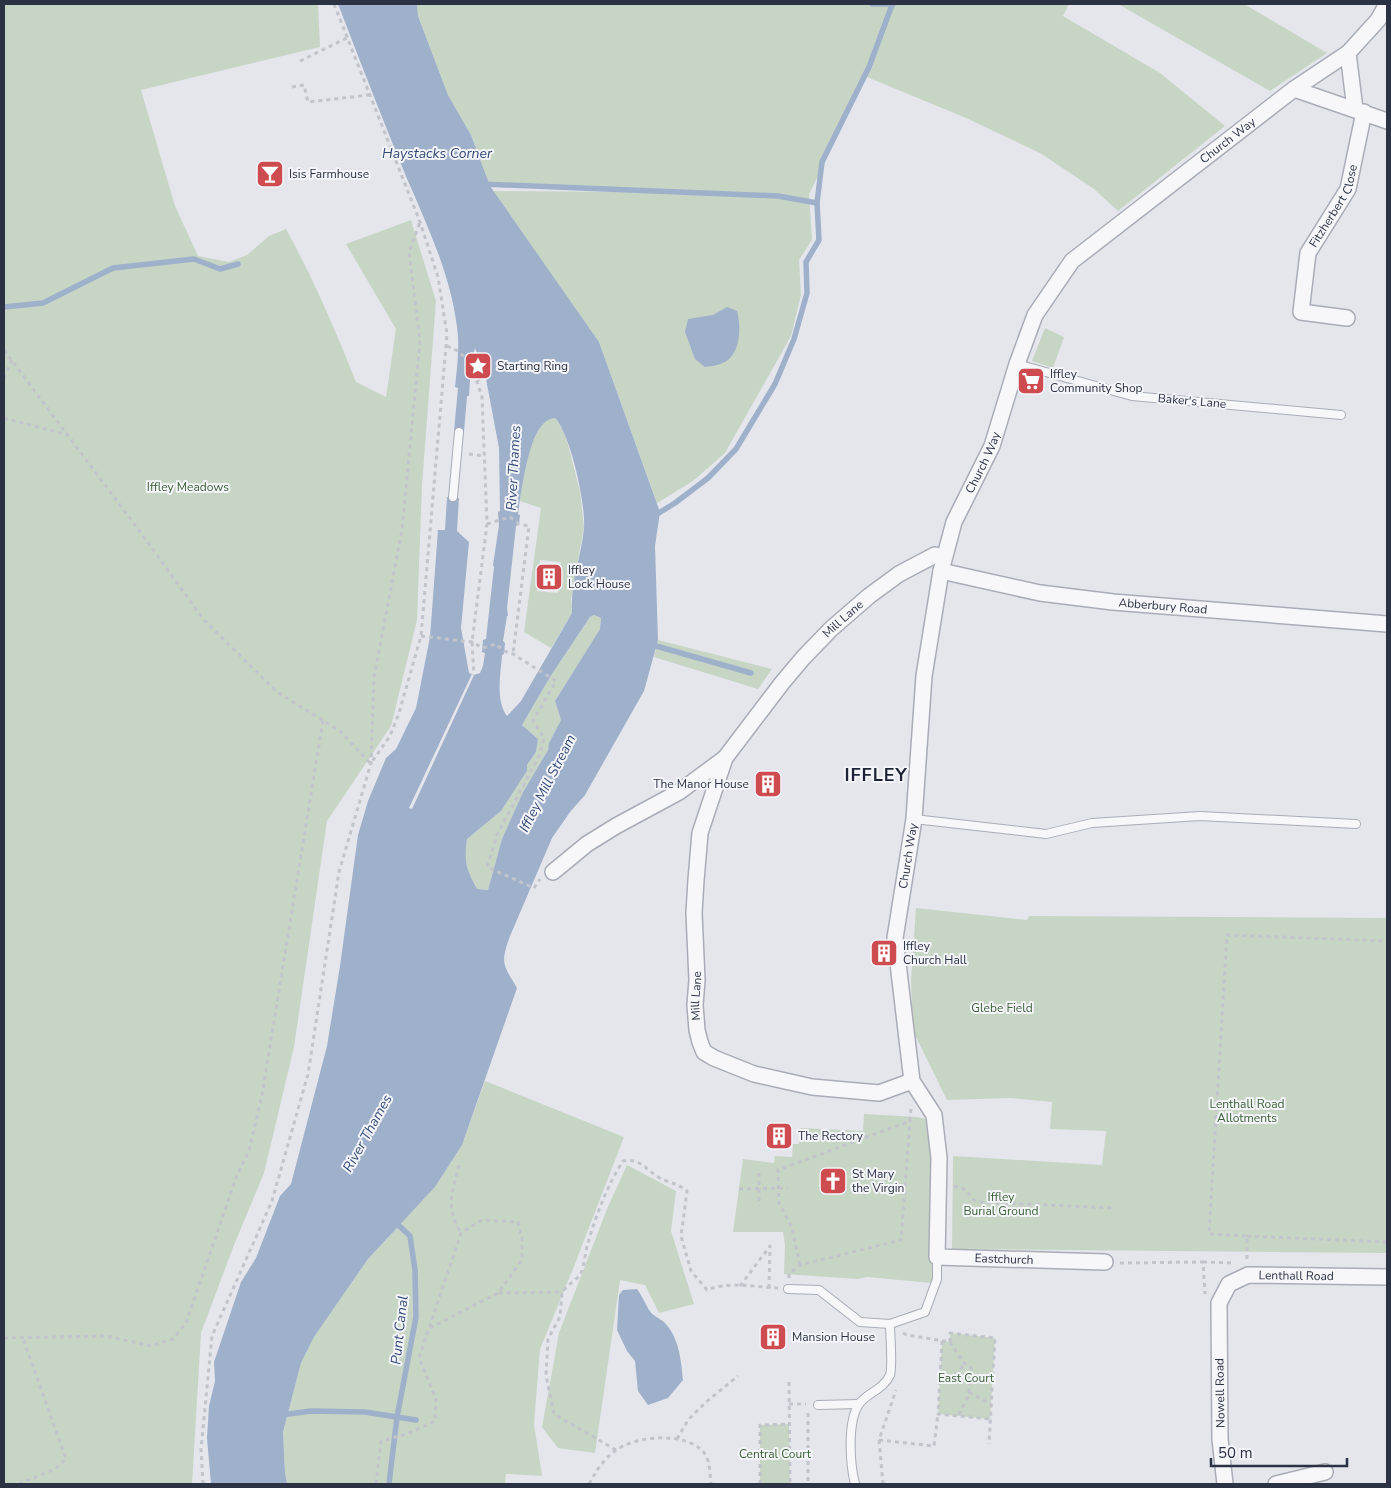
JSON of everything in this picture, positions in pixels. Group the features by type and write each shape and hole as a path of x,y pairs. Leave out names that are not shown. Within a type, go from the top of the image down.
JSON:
{"street":[{"name":"Church Way","path":"912,1081 895,938 914,819 924,676 942,564 954,522 992,446 1017,364 1035,315 1072,262 1294,89 1348,53 1378,20 1387,4"},
{"path":"1348,53 1359,110"},
{"path":"1294,89 1387,121"},
{"name":"Fitzherbert Close","path":"1347,318 1301,312 1308,253 1348,189 1359,110"},
{"name":"Mill Lane","path":"553,872 587,844 616,826 680,792 725,758 792,671 831,629 869,596 899,574 935,555 942,564"},
{"name":"Abberbury Road","path":"942,564 1040,592 1113,602 1387,624"},
{"name":"Mill Lane","path":"725,758 700,833 696,880 694,913 697,980 695,1005 697,1030 704,1052 754,1074 812,1087 879,1093 912,1081"},
{"path":"912,1081 934,1115 939,1158 937,1257"},
{"name":"Eastchurch","path":"937,1257 1105,1262"},
{"name":"Lenthall Road","path":"1219,1302 1229,1284 1248,1275 1387,1277"},
{"name":"Nowell Road","path":"1219,1302 1220,1439 1225,1484"},
{"path":"1276,1484 1325,1472"}],"lane":[{"name":"Baker's Lane","path":"1017,364 1132,396 1341,415"},
{"path":"453,497 459,432"},
{"path":"914,819 1046,834 1092,823 1200,816 1356,824"},
{"path":"788,1289 818,1290 860,1322 890,1324 925,1312 937,1279 937,1257"},
{"path":"855,1484 851,1461 853,1421 859,1404 886,1382 890,1373 890,1324"},
{"path":"818,1405 859,1404"}],"path":[{"path":"334,4 420,222 438,277 447,334 420,636 400,713 390,736 371,763"},
{"path":"300,61 347,38"},
{"path":"292,87 304,85 308,102 369,95"},
{"path":"203,1484 201,1449 212,1336 272,1201 308,1074 338,872 371,763 374,677 402,530 420,340 409,252 420,222"},
{"path":"447,346 458,351 471,363 482,397 487,524 472,642 474,676"},
{"path":"4,350 202,619 277,692 340,730 371,763"},
{"path":"4,378 12,360"},
{"path":"477,380 483,378 478,360"},
{"path":"4,418 68,435"},
{"path":"487,524 510,517 519,524 529,526 513,654"},
{"path":"420,636 472,642 482,648 496,644 504,651 513,654 556,682 533,721 544,738 540,754 497,834 488,867 530,886"},
{"path":"4,1338 106,1336 151,1346 173,1339 186,1323 238,1176 249,1151 262,1095 323,720"},
{"path":"1387,941 1227,936 1209,1234 1387,1242"},
{"path":"910,1121 778,1170 779,1203 792,1228 800,1265 901,1240 910,1121 912,1081"},
{"path":"616,1450 554,1414 546,1375 548,1340 560,1317 562,1292 580,1274 586,1257 587,1244 615,1173 623,1160 631,1159 640,1163 659,1178 682,1186 687,1191 681,1236 691,1271 707,1290 718,1286 788,1289"},
{"path":"460,1165 450,1201 454,1222 461,1233"},
{"path":"759,1173 759,1206"},
{"path":"938,1185 959,1186 967,1190 972,1199 978,1202 1115,1208"},
{"path":"739,1189 788,1188"},
{"path":"376,1484 381,1441 407,1434 435,1421 436,1399 419,1358 461,1233 482,1220 518,1222 522,1240 522,1260 498,1293 429,1329"},
{"path":"1247,1236 1247,1252"},
{"path":"740,1286 770,1246 769,1288"},
{"path":"1105,1262 1203,1262 1205,1299 1219,1302"},
{"path":"498,1293 562,1292"},
{"path":"890,1324 908,1336 950,1342"},
{"path":"958,1416 969,1395 973,1371 964,1363 950,1342 950,1333 995,1338 989,1444"},
{"path":"19,1484 55,1469 66,1459 23,1338"},
{"path":"879,1440 934,1446 938,1414 942,1341"},
{"path":"940,1378 951,1379 960,1373 964,1363"},
{"path":"883,1484 879,1440 896,1389 890,1373"},
{"path":"676,1439 688,1420 706,1402 738,1376"},
{"path":"789,1382 790,1484"},
{"path":"968,1392 991,1404"},
{"path":"789,1404 818,1405"},
{"path":"808,1404 808,1484"},
{"path":"938,1414 990,1419"},
{"path":"760,1484 760,1424 789,1424"},
{"path":"589,1484 597,1469 616,1450 638,1442 659,1438 676,1439 696,1445 706,1456 710,1484"}],"green space":[{"name":"Iffley Meadows","path":"4,4 318,4 320,47 141,90 175,206 198,256 229,262 247,255 269,236 286,229 323,304 356,382 386,397 396,329 346,244 411,220 436,301 422,485 417,620 391,726 327,821 294,1047 264,1173 234,1245 201,1333 192,1484 4,1484"},
{"path":"417,4 1069,4 1063,16 1160,73 1225,126 1118,211 1094,189 1040,153 966,118 867,77 809,194 812,240 799,260 801,295 791,336 725,453 693,481 657,503 599,342 493,191 752,193 490,186 471,135 448,95 418,16"},
{"path":"1118,4 1244,4 1327,53 1270,91"},
{"path":"1045,328 1064,337 1053,368 1032,361"},
{"path":"555,418 564,432 569,448 580,492 584,527 571,599 572,613 551,648 524,632 541,508 520,501 524,472 532,443 541,425 545,421","holes":["540,560 561,562 558,593 537,591"]},
{"path":"594,615 601,618 600,629 555,701 561,720 549,743 548,750 523,792 502,839 488,890 477,889 467,865 467,839 501,811 527,771 527,765 536,752 538,739 522,725 550,677 590,617"},
{"path":"658,640 772,669 758,689 654,657"},
{"name":"Lenthall Road Allotments","path":"916,908 1027,920 1029,916 1387,918 1387,1253 952,1249 953,1156 1102,1165 1106,1131 1050,1129 1052,1102 1011,1098 947,1100 913,1031 911,981"},
{"path":"485,1081 624,1137 540,1349 534,1424 542,1476 506,1474 505,1484 287,1484 283,1432 301,1363 314,1337 368,1259 435,1187 462,1145"},
{"path":"864,1114 917,1117 931,1120 932,1283 867,1277 858,1279 784,1274 785,1245 783,1232 733,1232 743,1159 774,1163 775,1156 792,1157 793,1144 799,1144 800,1128 863,1131"},
{"path":"627,1165 676,1191 671,1231 694,1304 659,1313 645,1285 620,1280 595,1453 558,1448 542,1427 559,1333 607,1209"},
{"name":"East Court","path":"950,1333 995,1338 990,1419 938,1414 942,1341 950,1342"},
{"name":"Central Court","path":"789,1424 790,1484 760,1484 760,1425"}],"water":[{"path":"338,4 417,4 418,16 448,95 471,135 490,186 599,342 660,512 655,546 658,640 644,691 585,795 570,812 552,838 510,936 504,964 517,988 462,1145 435,1187 368,1259 314,1337 301,1363 283,1432 287,1484 211,1484 207,1438 209,1406 215,1381 214,1362 241,1282 256,1258 280,1196 291,1184 327,1046 358,835 368,801 386,758 396,749 416,708 430,637 438,530 445,530 447,497 459,498 457,531 469,542 461,628 469,673 474,675 480,673 483,666 485,653 482,652 483,640 486,639 499,525 499,448 486,379 475,348 471,363 464,432 454,431 458,388 455,387 458,342 453,304 447,281 432,238","holes":["555,418 567,439 572,454 583,504 583,539 574,581 572,613 521,701 507,716 501,702 500,678 516,526 519,524 520,515 518,514 521,493 526,466 538,430 544,423","594,615 601,618 600,629 555,701 561,720 549,743 548,750 523,792 502,839 488,890 477,889 467,865 467,839 501,811 527,771 527,765 536,752 538,739 522,725 550,677 590,617"]},
{"path":"727,307 737,311 738,344 728,360 717,365 705,367 695,359 685,332 688,319 713,315"},
{"path":"637,1289 650,1312 664,1322 673,1335 678,1349 683,1380 668,1398 648,1405 638,1391 635,1361 627,1351 617,1330 619,1295 623,1290"}],"pier":[{"path":"472,674 474,675 412,809 409,808"}],"waterway":[{"path":"872,4 893,4"},
{"path":"481,184 778,196 817,203 822,162 869,67 892,5"},
{"path":"654,516 708,478 736,449 775,384 794,339 807,293 806,262 819,240 817,203"},
{"path":"4,307 43,303 113,268 194,259 220,269 238,264"},
{"path":"649,644 751,673"},
{"name":"Punt Canal","path":"389,1484 397,1417 416,1317 415,1270 410,1236 394,1221"},
{"path":"281,1415 311,1411 365,1412 416,1420"}],"place":[{"name":"Isis Farmhouse","path":"270,174"},
{"name":"Starting Ring","path":"478,366"},
{"name":"Iffley Community Shop","path":"1031,381"},
{"name":"Iffley Lock House","path":"549,577"},
{"name":"The Manor House","path":"768,784"},
{"name":"Iffley Church Hall","path":"884,953"},
{"name":"The Rectory","path":"779,1136"},
{"name":"St Mary the Virgin","path":"833,1181"},
{"name":"Mansion House","path":"773,1337"}],"district":[{"name":"IFFLEY","path":"876,775"}],"water label":[{"name":"Haystacks Corner","path":"437,153"},
{"name":"River Thames","path":"513,468"},
{"name":"Iffley Mill Stream","path":"547,783"},
{"name":"River Thames","path":"367,1133"}],"park label":[{"name":"Glebe Field","path":"1002,1008"},
{"name":"Iffley Burial Ground","path":"1001,1204"}]}
